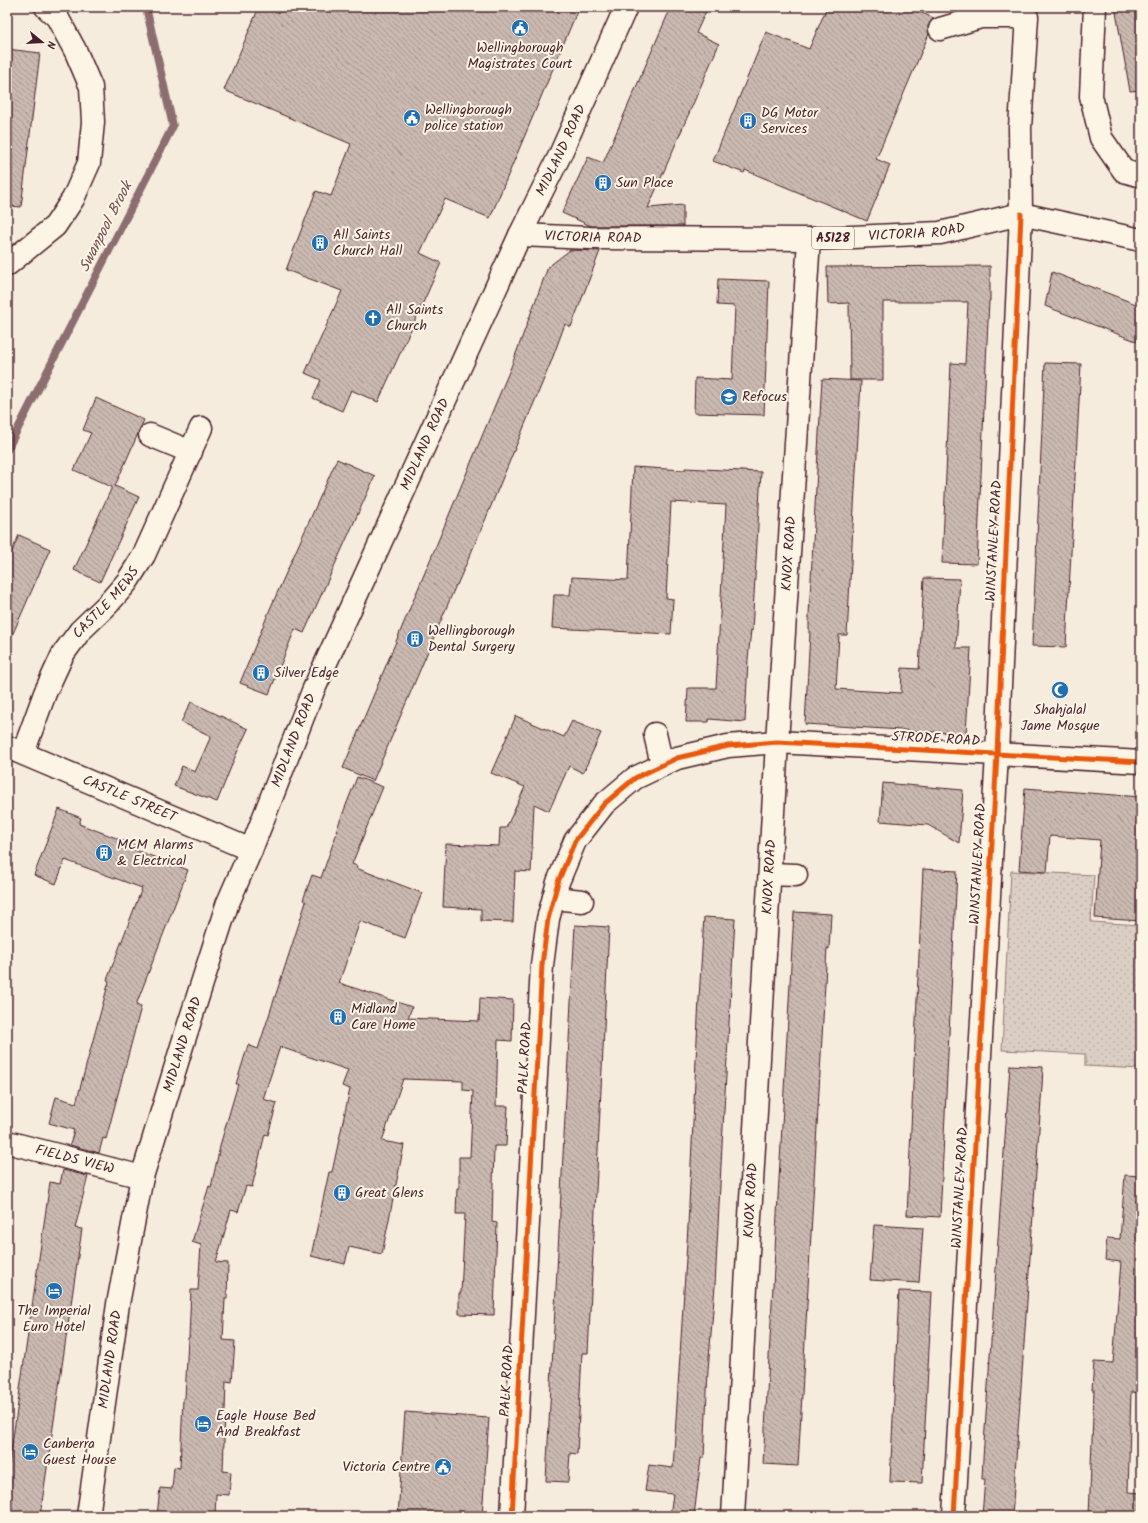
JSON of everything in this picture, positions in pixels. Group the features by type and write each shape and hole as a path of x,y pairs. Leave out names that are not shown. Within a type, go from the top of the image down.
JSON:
{"street":[{"path":"7,265 55,226 73,199 89,163 93,122 91,87 76,52 57,16 46,7"},
{"name":"MIDLAND ROAD","path":"88,1516 118,1304 142,1177 227,905 251,850 313,691 520,235 558,157 626,7"},
{"path":"1095,7 1091,96 1101,138 1124,171 1141,176"},
{"path":"940,29 980,17 1028,12"},
{"name":"WINSTANLEY ROAD","path":"954,1516 997,754 1021,214 1020,128 1028,12"},
{"name":"VICTORIA ROAD","path":"520,235 590,238 809,239 940,233 1021,214 1141,240"},
{"name":"KNOX ROAD","path":"733,1516 777,742 809,239"},
{"name":"CASTLE MEWS","path":"15,750 45,693 63,654 80,630 107,605 127,582 144,555 201,428"},
{"path":"150,435 191,452"},
{"path":"655,734 662,765"},
{"name":"STRODE ROAD","path":"777,742 1141,762"},
{"name":"PALK ROAD","path":"512,1516 542,965 548,919 558,882 575,841 604,804 635,778 677,758 728,746 777,742"},
{"name":"CASTLE STREET","path":"15,750 251,850"},
{"path":"770,874 796,875"},
{"path":"554,898 582,901"},
{"name":"FIELDS VIEW","path":"7,1142 142,1177"}],"shaded area":[{"path":"1011,871 1094,875 1091,922 1141,925 1141,1069 1085,1066 1085,1054 1002,1050"}],"building":[{"path":"259,7 579,7 490,218 445,199 420,253 441,263 378,402 351,390 342,411 313,398 321,380 305,373 342,291 286,270 316,191 331,196 351,144 224,90"},
{"path":"671,7 708,7 696,33 719,44 648,208 683,205 683,226 591,226 562,213 588,157 603,163"},
{"path":"827,7 907,7 934,18 928,26 929,34 876,159 890,165 867,221 745,170 744,173 713,161 766,32 809,49"},
{"path":"1115,7 1141,7 1141,90 1130,91"},
{"path":"7,49 40,53 21,207 7,206"},
{"path":"570,250 600,251 571,327 565,324 551,362 481,530 456,585 373,781 343,768 511,367 548,267"},
{"path":"990,266 990,301 977,564 942,563 951,363 965,364 968,302 883,302 883,380 850,380 849,303 828,304 827,267"},
{"path":"1052,272 1141,306 1141,343 1045,306"},
{"path":"718,279 769,281 764,415 694,413 695,378 732,380 735,306 717,305"},
{"path":"1045,363 1081,364 1066,647 1032,646"},
{"path":"822,379 861,381 847,635 839,635 836,689 901,693 902,668 919,669 924,578 960,579 956,648 971,648 966,734 805,724 810,633 809,615"},
{"path":"96,398 144,420 115,486 139,497 100,582 74,570 112,487 74,470 91,433 83,430"},
{"path":"337,459 375,476 304,633 295,629 269,694 240,683 270,609"},
{"path":"633,467 761,472 745,722 709,719 709,722 686,722 688,688 716,688 726,505 671,502 666,598 673,599 671,634 552,628 554,595 570,595 572,577 628,580"},
{"path":"19,535 50,549 7,647 7,563"},
{"path":"191,702 248,729 217,802 174,786 182,766 195,772 211,736 181,722"},
{"path":"516,716 564,737 572,721 601,733 583,773 569,766 549,811 534,804 531,872 515,871 513,922 481,921 481,909 443,907 446,844 499,846 500,828 506,828 525,787 491,773"},
{"path":"357,777 383,787 352,864 357,866 356,868 422,893 405,938 360,921 339,983 412,1007 408,1018 479,1021 480,998 513,1000 512,1041 498,1040 496,1106 508,1106 506,1146 494,1146 492,1222 497,1223 494,1315 459,1314 459,1293 461,1293 465,1214 456,1214 457,1188 459,1188 459,1157 470,1157 473,1091 463,1090 463,1081 403,1079 382,1141 404,1145 382,1254 349,1247 345,1264 311,1256 329,1172 332,1172 350,1089 342,1086 348,1070 280,1047 263,1099 277,1103 268,1135 265,1134 252,1187 246,1186 238,1212 231,1210 216,1262 228,1263 227,1299 225,1299 223,1340 235,1341 232,1382 226,1381 223,1471 231,1472 229,1495 216,1494 215,1516 157,1516 160,1488 172,1489 174,1467 180,1468 183,1398 185,1398 191,1290 198,1290 201,1245 192,1242 209,1186 211,1187 221,1142 238,1084 236,1084 248,1045 258,1049 306,902 303,900 312,875 321,878 337,832 336,831"},
{"path":"883,783 963,790 959,843 928,825 880,821"},
{"path":"1025,788 1141,797 1141,921 1095,918 1100,840 1050,836 1047,872 1019,870"},
{"path":"59,809 81,818 79,824 135,845 133,849 188,870 136,1005 141,1007 106,1139 103,1138 99,1153 70,1145 74,1130 49,1123 56,1097 76,1103 109,981 107,980 142,888 65,860 56,884 34,875"},
{"path":"923,869 957,871 940,1217 907,1215"},
{"path":"794,912 831,914 829,949 827,948 798,1466 763,1464"},
{"path":"704,917 735,919 715,1286 708,1370 704,1458 701,1458 694,1516 670,1516 673,1494 645,1491 649,1465 673,1468 688,1226"},
{"path":"575,925 609,927 588,1353 582,1353 577,1454 570,1453 568,1482 546,1481"},
{"path":"1010,1065 1043,1067 1042,1086 1012,1516 982,1516 985,1479 982,1479 983,1458"},
{"path":"63,1170 88,1176 75,1228 82,1229 40,1516 7,1516 7,1479 50,1182 60,1184"},
{"path":"1125,1175 1141,1176 1141,1393 1131,1392 1128,1492 1141,1493 1141,1516 1089,1516 1094,1362 1113,1363 1121,1262 1105,1260 1107,1238 1120,1239"},
{"path":"874,1225 923,1228 919,1283 870,1280"},
{"path":"899,1291 932,1292 922,1483 890,1482"},
{"name":"Victoria Centre","path":"405,1412 489,1418 482,1516 398,1516"}],"waterway":[{"name":"Swanpool Brook","path":"7,450 173,126 146,7"}],"cycle path":[{"path":"954,1516 997,754 1021,214"},
{"path":"512,1516 542,965 548,919 558,882 575,841 604,804 635,778 677,758 728,746 777,742 1141,762"}],"place":[{"name":"Wellingborough Magistrates Court","path":"520,28"},
{"name":"Wellingborough police station","path":"412,118"},
{"name":"DG Motor Services","path":"748,121"},
{"name":"Sun Place","path":"603,183"},
{"name":"All Saints Church Hall","path":"320,243"},
{"name":"All Saints Church","path":"373,318"},
{"name":"Refocus","path":"729,397"},
{"name":"Wellingborough Dental Surgery","path":"415,639"},
{"name":"Silver Edge","path":"261,673"},
{"name":"Shahjalal Jame Mosque","path":"1060,690"},
{"name":"MCM Alarms & Electrical","path":"104,853"},
{"name":"Midland Care Home","path":"338,1017"},
{"name":"Great Glens","path":"342,1193"},
{"name":"The Imperial Euro Hotel","path":"54,1291"},
{"name":"Eagle House Bed And Breakfast","path":"203,1424"},
{"name":"Canberra Guest House","path":"30,1452"},
{"name":"Victoria Centre","path":"443,1467"}]}
